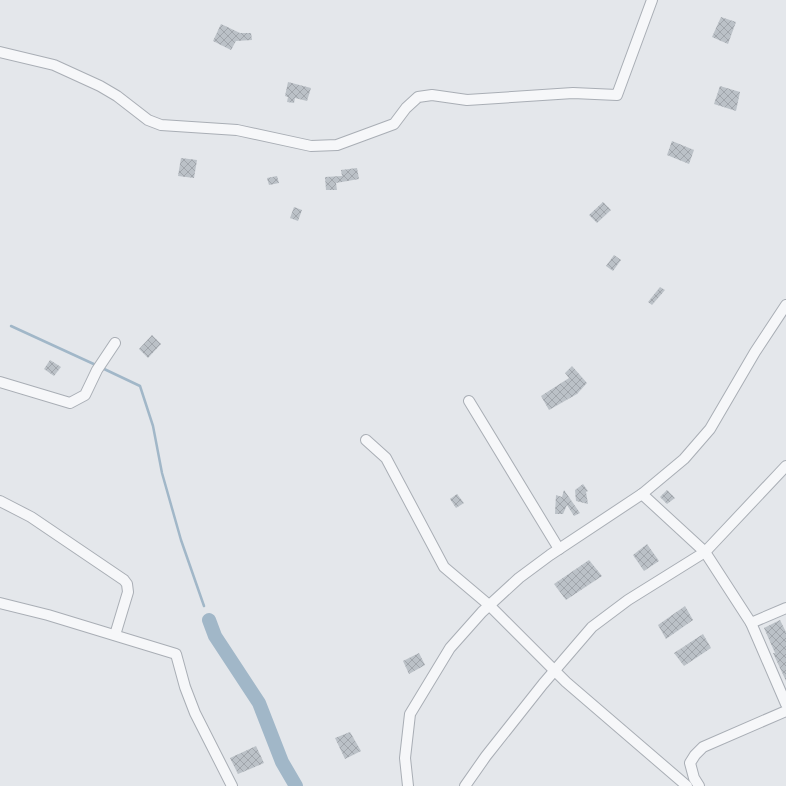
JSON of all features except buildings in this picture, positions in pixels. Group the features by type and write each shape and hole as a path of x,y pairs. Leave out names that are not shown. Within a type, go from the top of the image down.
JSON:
{"street":[{"path":"0,52 54,65 100,86 117,96 148,120 161,125 237,130 311,146 337,145 394,124 406,108 418,97 432,95 467,100 573,93 617,96 652,0"},
{"path":"408,786 405,758 410,714 450,648 490,605 519,578 559,548 642,494 684,459 710,429 755,352 786,305"},
{"path":"0,382 70,403 85,395 99,367 115,343"},
{"path":"469,401 559,548"},
{"path":"366,440 386,458 444,567 490,605 555,670 687,786"},
{"path":"465,786 486,756 555,670 592,627 628,600 705,552 786,466"},
{"path":"642,494 705,552 751,623 786,704"},
{"path":"0,501 31,517 124,580 127,584 128,592 115,635"},
{"path":"0,603 115,635 176,654 185,687 195,713 232,786"},
{"path":"751,623 786,608"},
{"path":"699,786 694,778 690,764 695,755 703,747 786,711"}],"waterway":[{"path":"11,326 98,366"},
{"path":"102,368 140,386 153,426 162,473 181,540 204,606"},
{"path":"209,620 215,636 259,703 282,762 296,786"}]}
